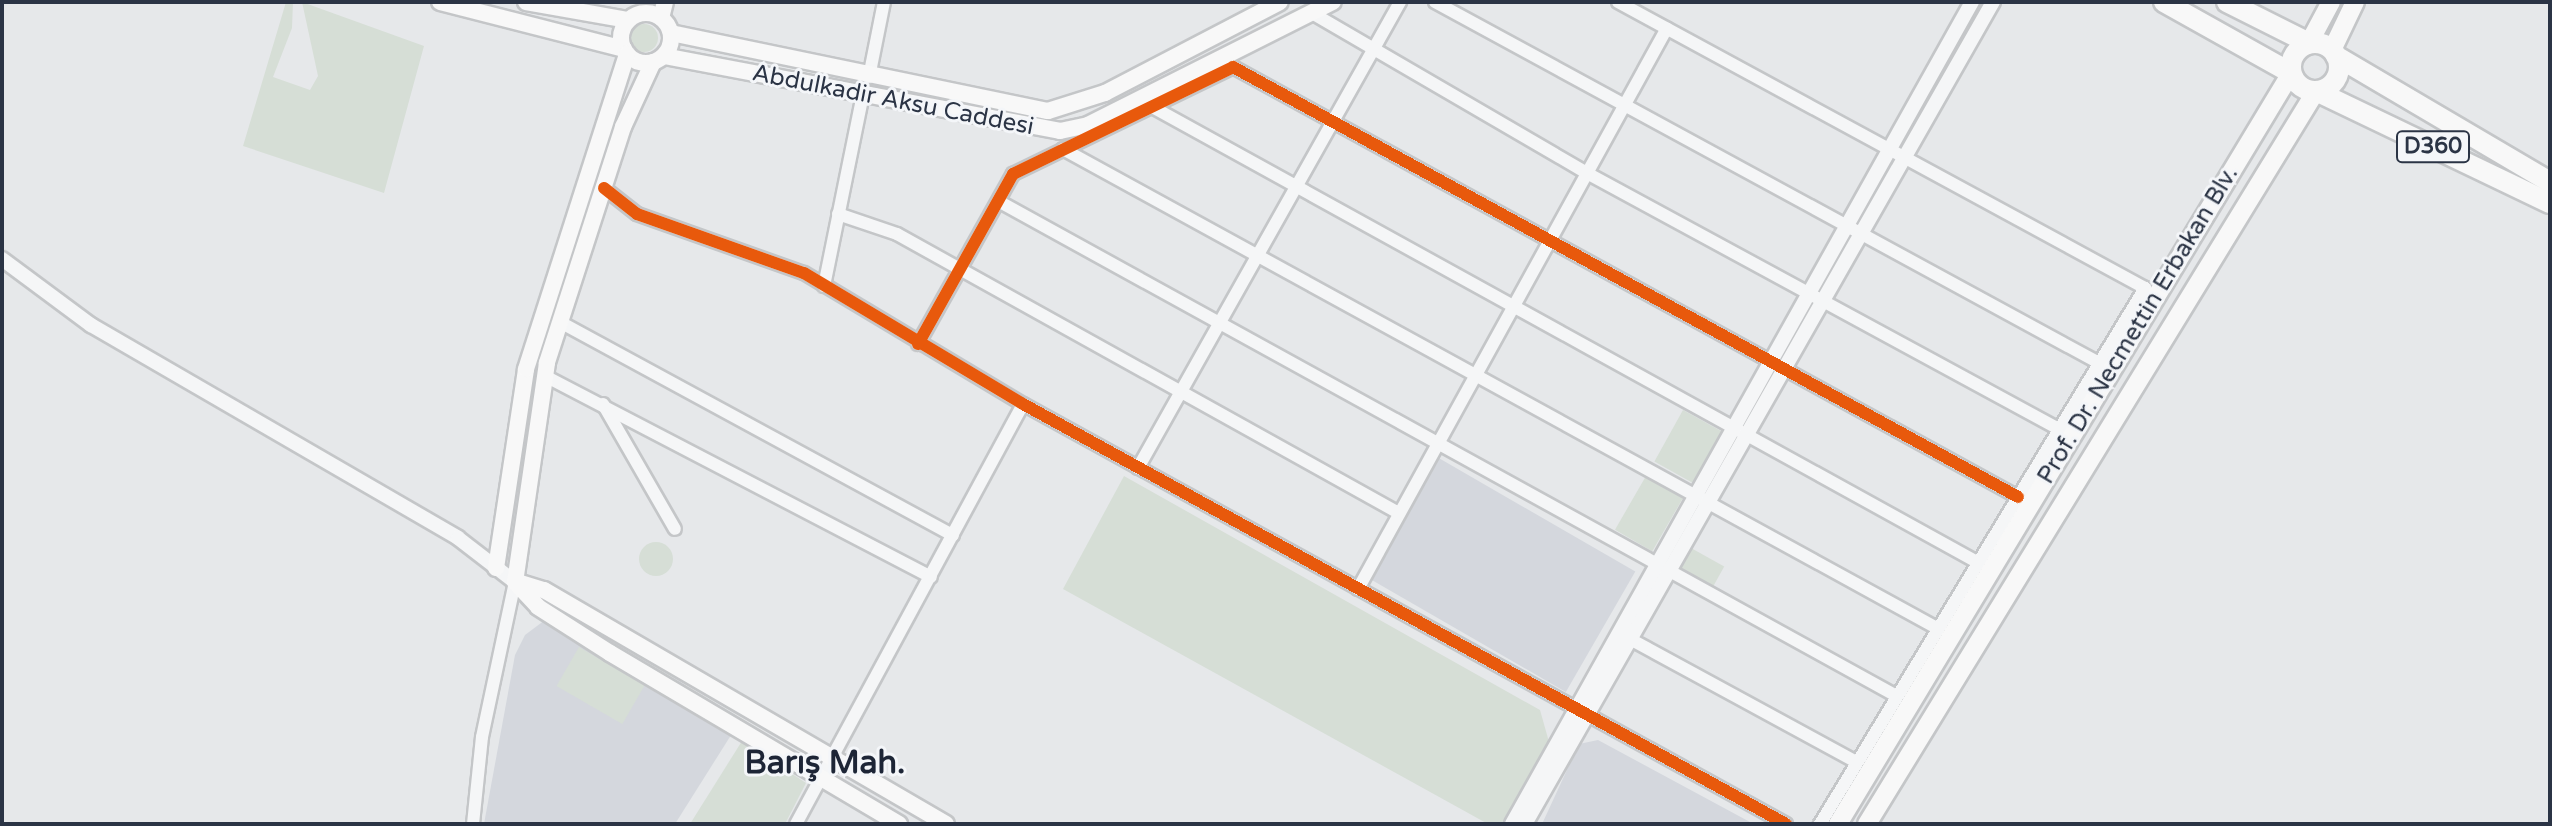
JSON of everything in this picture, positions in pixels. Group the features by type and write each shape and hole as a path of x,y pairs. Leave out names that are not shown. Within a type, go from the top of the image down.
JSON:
{"highway":[{"name":"D360","path":"2164,2 2291,73 2316,91 2550,203"},
{"name":"D360","path":"2227,2 2334,53 2550,182"},
{"path":"2291,73 2296,51 2309,43"},
{"path":"2316,91 2334,82 2334,53"}],"main road":[{"path":"440,2 625,52"},
{"path":"515,582 545,376 560,322 604,188 671,33 663,10 638,12 526,2"},
{"name":"Abdulkadir Aksu Caddesi","path":"671,33 869,77 1048,111 1105,93 1280,2"},
{"name":"Abdulkadir Aksu Caddesi","path":"625,52 1060,131 1147,103 1333,2"},
{"path":"2309,43 2331,2"},
{"path":"2334,53 2355,2"},
{"path":"496,568 529,359 638,12"},
{"name":"Prof. Dr. Necmettin Erbakan Blv.","path":"1838,824 2291,73"},
{"name":"Prof. Dr. Necmettin Erbakan Blv.","path":"1867,824 2316,91"},
{"path":"515,582 544,590 946,824"},
{"path":"515,582 538,607 899,824"}],"street":[{"path":"869,77 884,2"},
{"path":"1138,468 1254,254 1400,2"},
{"path":"1435,2 2099,363"},
{"path":"1618,2 1896,150 2145,288 1895,695 1820,824"},
{"path":"1512,824 1581,710 1776,364 1821,298 1852,228 1972,2"},
{"path":"1896,150 1993,2"},
{"path":"1312,13 1371,51 1585,172 2059,429"},
{"path":"1358,589 1547,238 1667,28"},
{"path":"918,344 963,269 1013,174 1147,103 1233,67 2018,497"},
{"path":"824,286 863,95"},
{"path":"1147,103 1977,562"},
{"path":"1063,149 1937,628"},
{"path":"604,188 637,214 824,286 1023,404 1786,824"},
{"path":"1000,202 1895,695"},
{"path":"838,214 882,226 963,269 1397,512"},
{"path":"1776,364 1807,291 1852,228"},
{"path":"2,259 91,325 458,538 515,582 482,737 473,824"},
{"path":"560,322 953,535"},
{"path":"545,376 931,577"},
{"path":"603,404 675,529"},
{"path":"796,824 1023,404"},
{"path":"1525,824 1581,710 1630,639 1663,567"},
{"path":"1630,639 1855,761"}],"shaded area":[{"path":"286,2 293,2 292,28 273,77 310,90 318,76 302,2 424,46 384,193 243,146"},
{"path":"644,24 654,28 658,38 654,48 644,52 634,48 630,38 634,28"},
{"path":"1683,410 1722,432 1694,483 1654,462"},
{"path":"1437,457 1635,572 1566,692 1368,577"},
{"path":"1124,476 1540,710 1549,742 1507,824 1488,824 1063,589"},
{"path":"1646,476 1683,498 1652,551 1615,530"},
{"path":"656,542 668,547 673,559 668,571 656,576 644,571 639,559 644,547"},
{"path":"1691,548 1724,566 1712,588 1679,570"},
{"path":"545,620 733,732 675,824 484,824 515,655 525,635"},
{"path":"579,647 645,685 622,724 556,686"},
{"path":"1598,740 1755,824 1542,824 1579,744"},
{"path":"742,741 806,783 785,824 690,824"}],"cycle path":[{"path":"918,344 1013,174 1233,67 2018,497"},
{"path":"604,188 637,214 804,273 1023,404 1786,824"}],"district":[{"name":"Barış Mah.","path":"825,763"}]}
